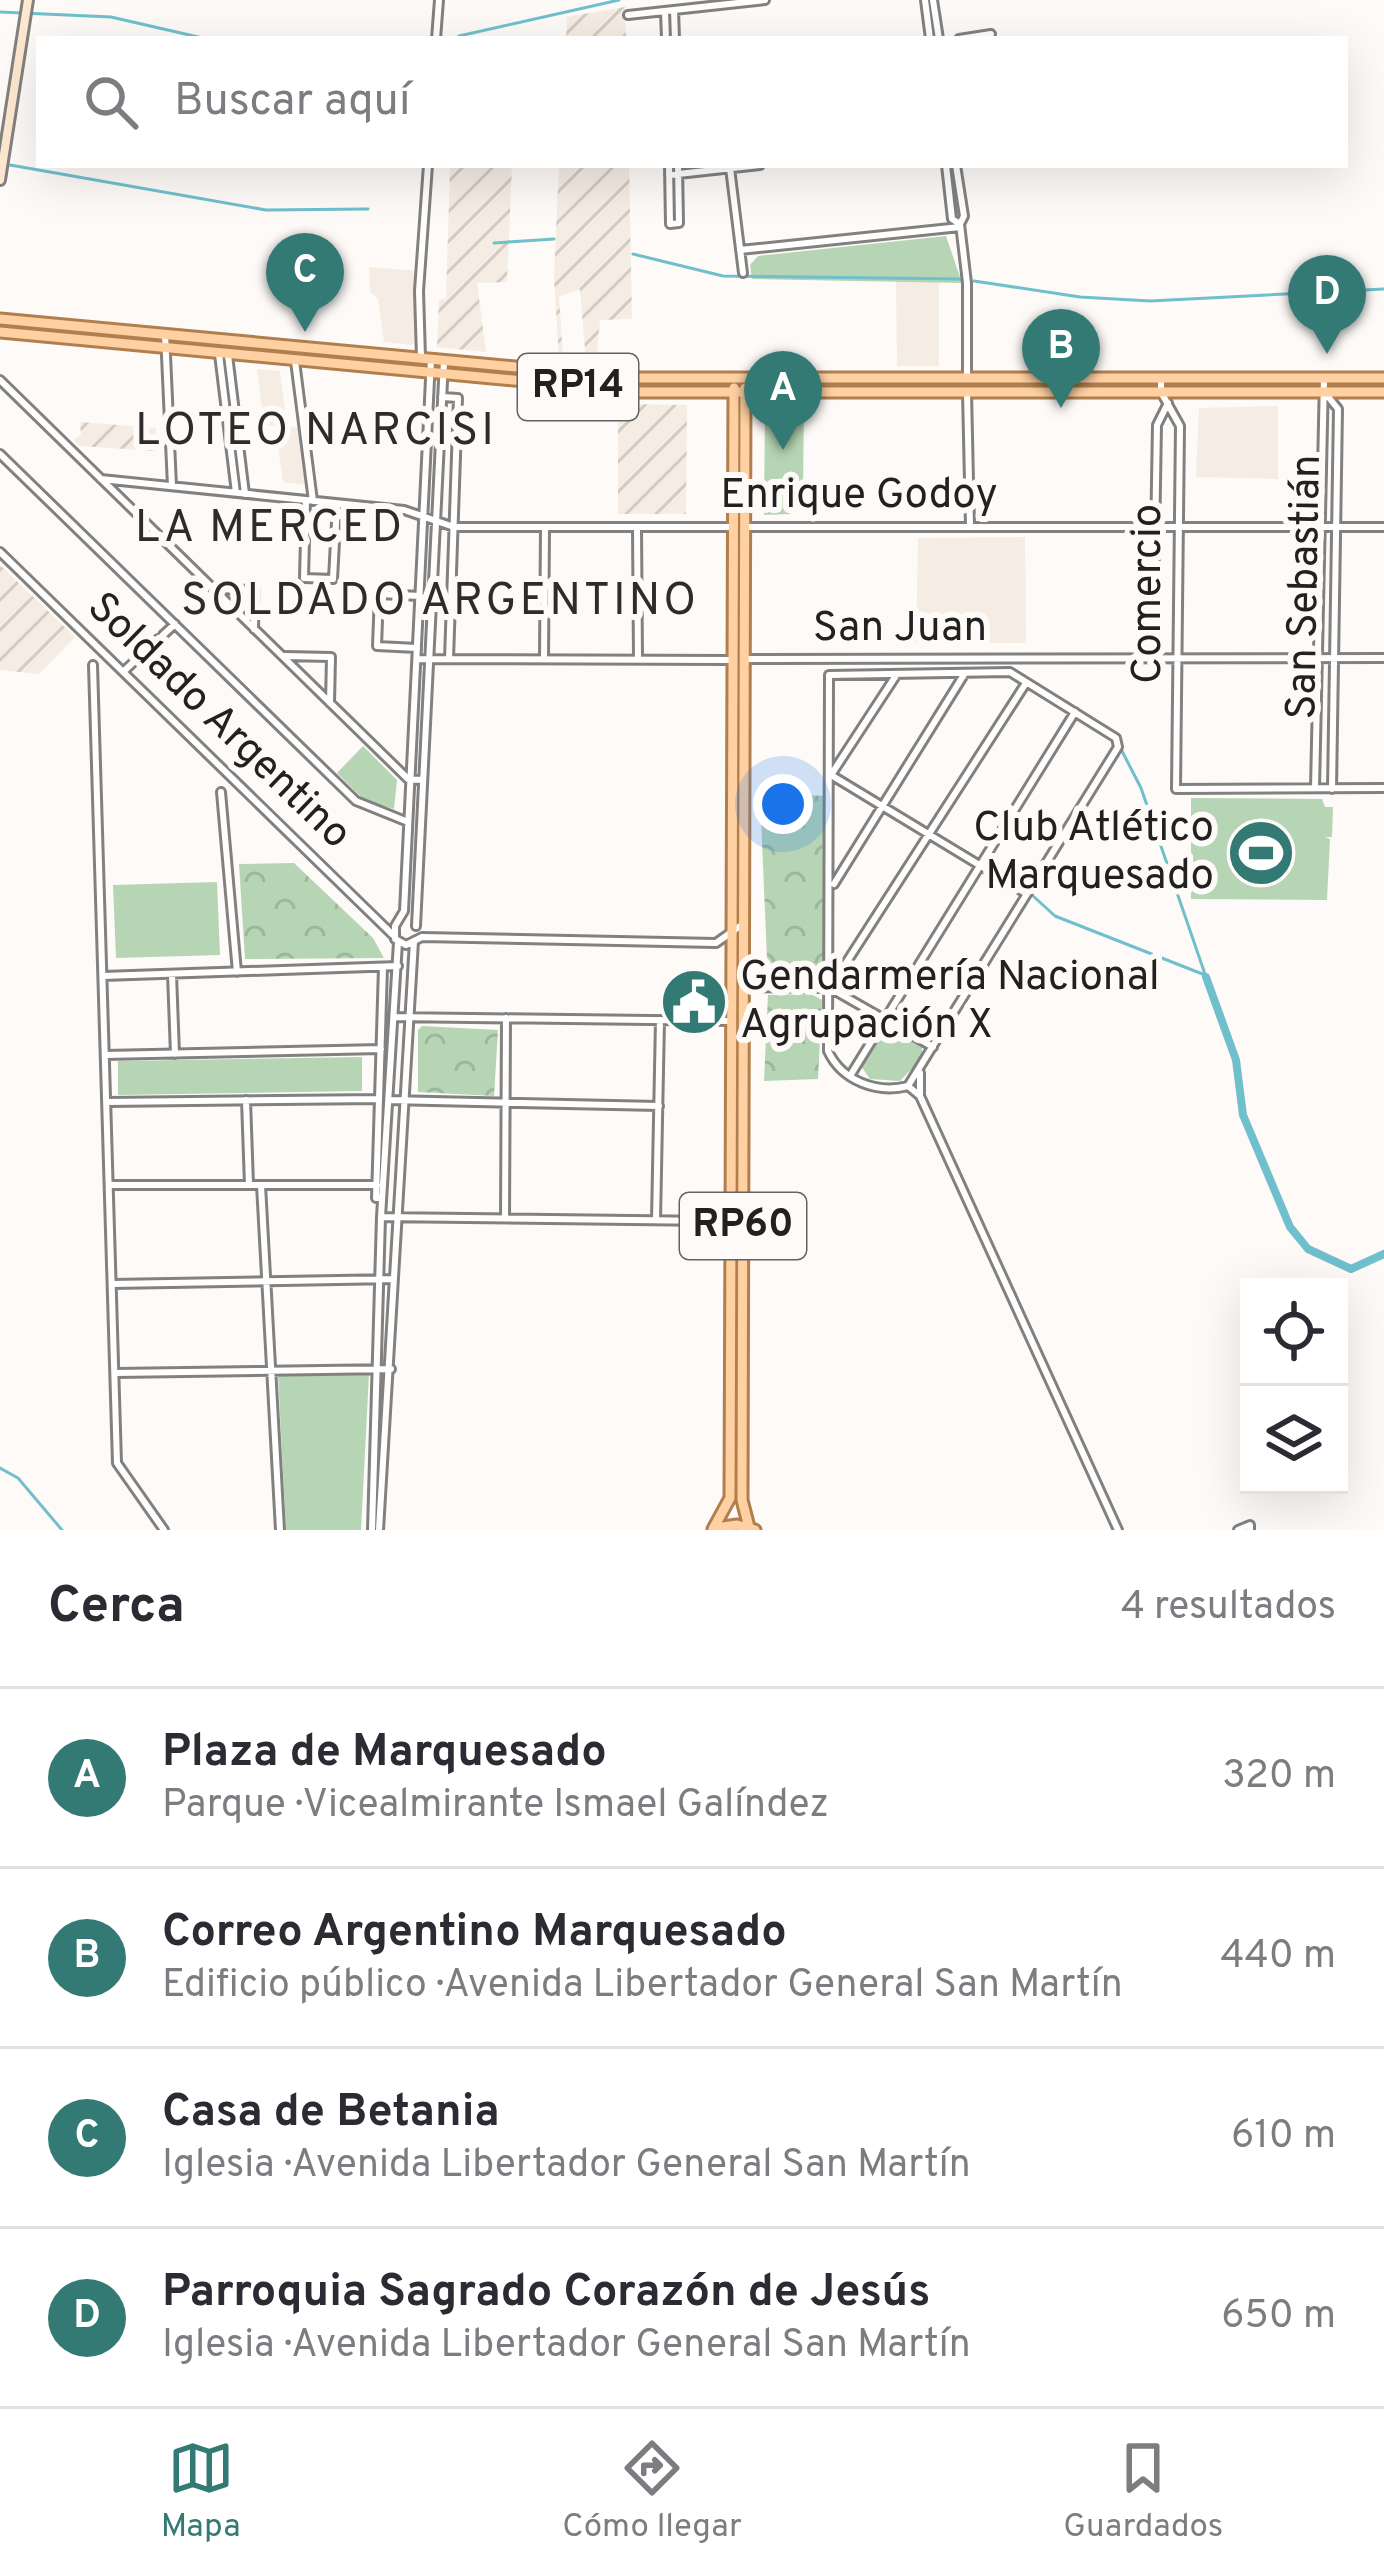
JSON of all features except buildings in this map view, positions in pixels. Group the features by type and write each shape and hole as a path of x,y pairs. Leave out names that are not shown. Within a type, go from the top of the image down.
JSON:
{"main road":[{"path":"0,180 26,9"},
{"name":"RP14","path":"0,319 633,378 1384,378"},
{"name":"RP14","path":"0,332 616,391 1384,392"},
{"name":"RP60","path":"712,1530 724,1517 730,1498 731,1021 743,923 739,378"},
{"path":"902,378 902,392"},
{"path":"923,378 923,392"},
{"name":"RP60","path":"712,1530 752,1528 742,1500 737,987 732,936 739,659"}],"street":[{"path":"436,36 439,0"},
{"path":"628,15 765,0"},
{"path":"929,0 934,36"},
{"path":"666,36 670,10"},
{"path":"670,10 674,36"},
{"path":"978,36 991,34"},
{"path":"382,1198 376,1198 391,1070 398,966 395,938 401,921 411,779 431,373 426,359 428,168"},
{"path":"674,170 730,168 743,273"},
{"path":"946,168 952,219 960,226"},
{"path":"956,168 967,284 970,526"},
{"path":"674,170 680,223 670,224 674,170"},
{"path":"740,250 960,226"},
{"path":"165,333 172,486"},
{"path":"223,352 240,493"},
{"path":"295,359 309,500 304,578 333,579 337,503"},
{"path":"376,1530 391,1369 444,361"},
{"path":"1161,378 1161,392"},
{"name":"San Sebastián","path":"1315,789 1317,527 1324,378"},
{"path":"0,380 329,703 411,779 422,780"},
{"name":"Comercio","path":"1161,392 1180,418 1176,789 1315,789"},
{"name":"San Sebastián","path":"1324,392 1338,410 1332,789"},
{"path":"442,397 458,398 449,659"},
{"name":"Comercio","path":"1153,658 1157,425 1168,404"},
{"path":"0,454 356,801 408,822"},
{"name":"Enrique Godoy","path":"101,479 337,503 424,517 454,527 1384,527"},
{"path":"637,527 638,659"},
{"path":"544,659 545,528"},
{"name":"Soldado Argentino","path":"0,552 395,938"},
{"path":"213,589 255,590 254,629"},
{"path":"417,648 376,646 379,594 420,596"},
{"path":"123,672 175,624"},
{"path":"281,656 331,657 329,703"},
{"name":"San Juan","path":"417,658 1384,658"},
{"path":"93,665 117,1463 164,1530"},
{"path":"908,1086 1118,747 1116,738 1010,672 829,675 829,1051 850,1076 881,1089 908,1086 920,1096"},
{"path":"832,888 965,673"},
{"path":"831,776 897,674"},
{"path":"830,988 932,836 1026,682"},
{"path":"850,1076 1075,712"},
{"path":"831,776 1027,894"},
{"path":"1315,789 1384,788"},
{"path":"221,792 237,972"},
{"path":"401,921 416,926"},
{"path":"395,938 716,943 732,936 743,923"},
{"path":"103,976 398,966"},
{"path":"376,1530 383,967"},
{"path":"172,974 175,1055"},
{"path":"737,987 830,988 933,1047"},
{"path":"394,1017 731,1021"},
{"path":"505,1218 506,1018"},
{"path":"656,1220 660,1020"},
{"path":"105,1055 381,1049"},
{"path":"920,1069 920,1096 1118,1530"},
{"path":"380,1070 404,1070"},
{"path":"246,1100 249,1185"},
{"path":"106,1102 402,1100 658,1106"},
{"path":"109,1185 377,1185"},
{"path":"261,1185 280,1530"},
{"path":"381,1217 714,1221"},
{"path":"112,1284 394,1279"},
{"path":"115,1372 391,1369"},
{"path":"1238,1530 1250,1525 1250,1530"}],"shaded area":[{"path":"625,7 626,36 566,36 567,17"},
{"path":"450,168 512,168 507,282 477,283 486,352 437,347 439,300 446,299"},
{"path":"559,168 629,168 632,319 600,320 596,362 586,361 580,289 559,297 563,359 559,359 554,278"},
{"path":"369,267 418,271 416,341 411,345 384,342 378,299 370,292"},
{"path":"896,280 939,281 939,366 897,366"},
{"path":"257,369 280,371 287,426 298,428 306,485 283,482 275,426 264,424"},
{"path":"618,404 687,405 686,514 618,514"},
{"path":"1278,406 1278,479 1196,477 1199,408"},
{"path":"80,422 156,428 156,451 80,446 73,440 81,435"},
{"path":"1025,537 1026,643 916,643 918,538"},
{"path":"0,565 75,637 39,674 0,670"}],"green space":[{"path":"946,236 962,283 752,279 750,265 758,256"},
{"path":"804,404 803,487 790,487 790,514 764,515 765,409"},
{"path":"363,746 397,780 394,809 365,801 337,773"},
{"path":"760,794 826,796 826,970 812,970 812,982 768,983"},
{"name":"Club Atlético Marquesado","path":"1191,798 1322,799 1325,807 1333,807 1332,837 1325,837 1330,839 1327,900 1191,899"},
{"path":"294,863 373,938 384,958 245,959 239,864"},
{"path":"217,882 220,955 116,958 113,885"},
{"path":"811,994 822,1000 818,1079 764,1081 768,995"},
{"path":"422,1026 498,1030 494,1096 418,1092 418,1030"},
{"path":"892,1029 922,1047 922,1058 900,1081 870,1079 861,1066 885,1030"},
{"path":"362,1057 362,1091 118,1095 118,1061"},
{"path":"278,1374 369,1374 361,1530 286,1530"}],"waterway":[{"path":"459,36 619,0"},
{"path":"0,12 111,17 194,36"},
{"path":"10,165 266,210 368,209"},
{"path":"494,243 554,239"},
{"path":"633,254 723,276 961,279"},
{"path":"974,281 1080,297 1150,301 1384,289"},
{"path":"1122,751 1141,788 1206,977"},
{"path":"1032,895 1055,916 1205,975"},
{"path":"1206,977 1236,1060 1243,1115 1290,1227 1308,1249 1351,1269 1384,1254"},
{"path":"0,1468 18,1478 62,1530"}],"place":[{"name":"Casa de Betania","path":"305,332"},
{"name":"Parroquia Sagrado Corazón de Jesús","path":"1327,354"},
{"name":"Correo Argentino Marquesado","path":"1061,408"},
{"name":"Plaza de Marquesado","path":"783,450"},
{"name":"Club Atlético Marquesado","path":"1261,853"},
{"name":"Gendarmería Nacional Agrupación X","path":"694,1002"}],"district":[{"name":"LOTEO NARCISI","path":"316,432"},
{"name":"LA MERCED","path":"270,529"},
{"name":"SOLDADO ARGENTINO","path":"440,602"}]}
